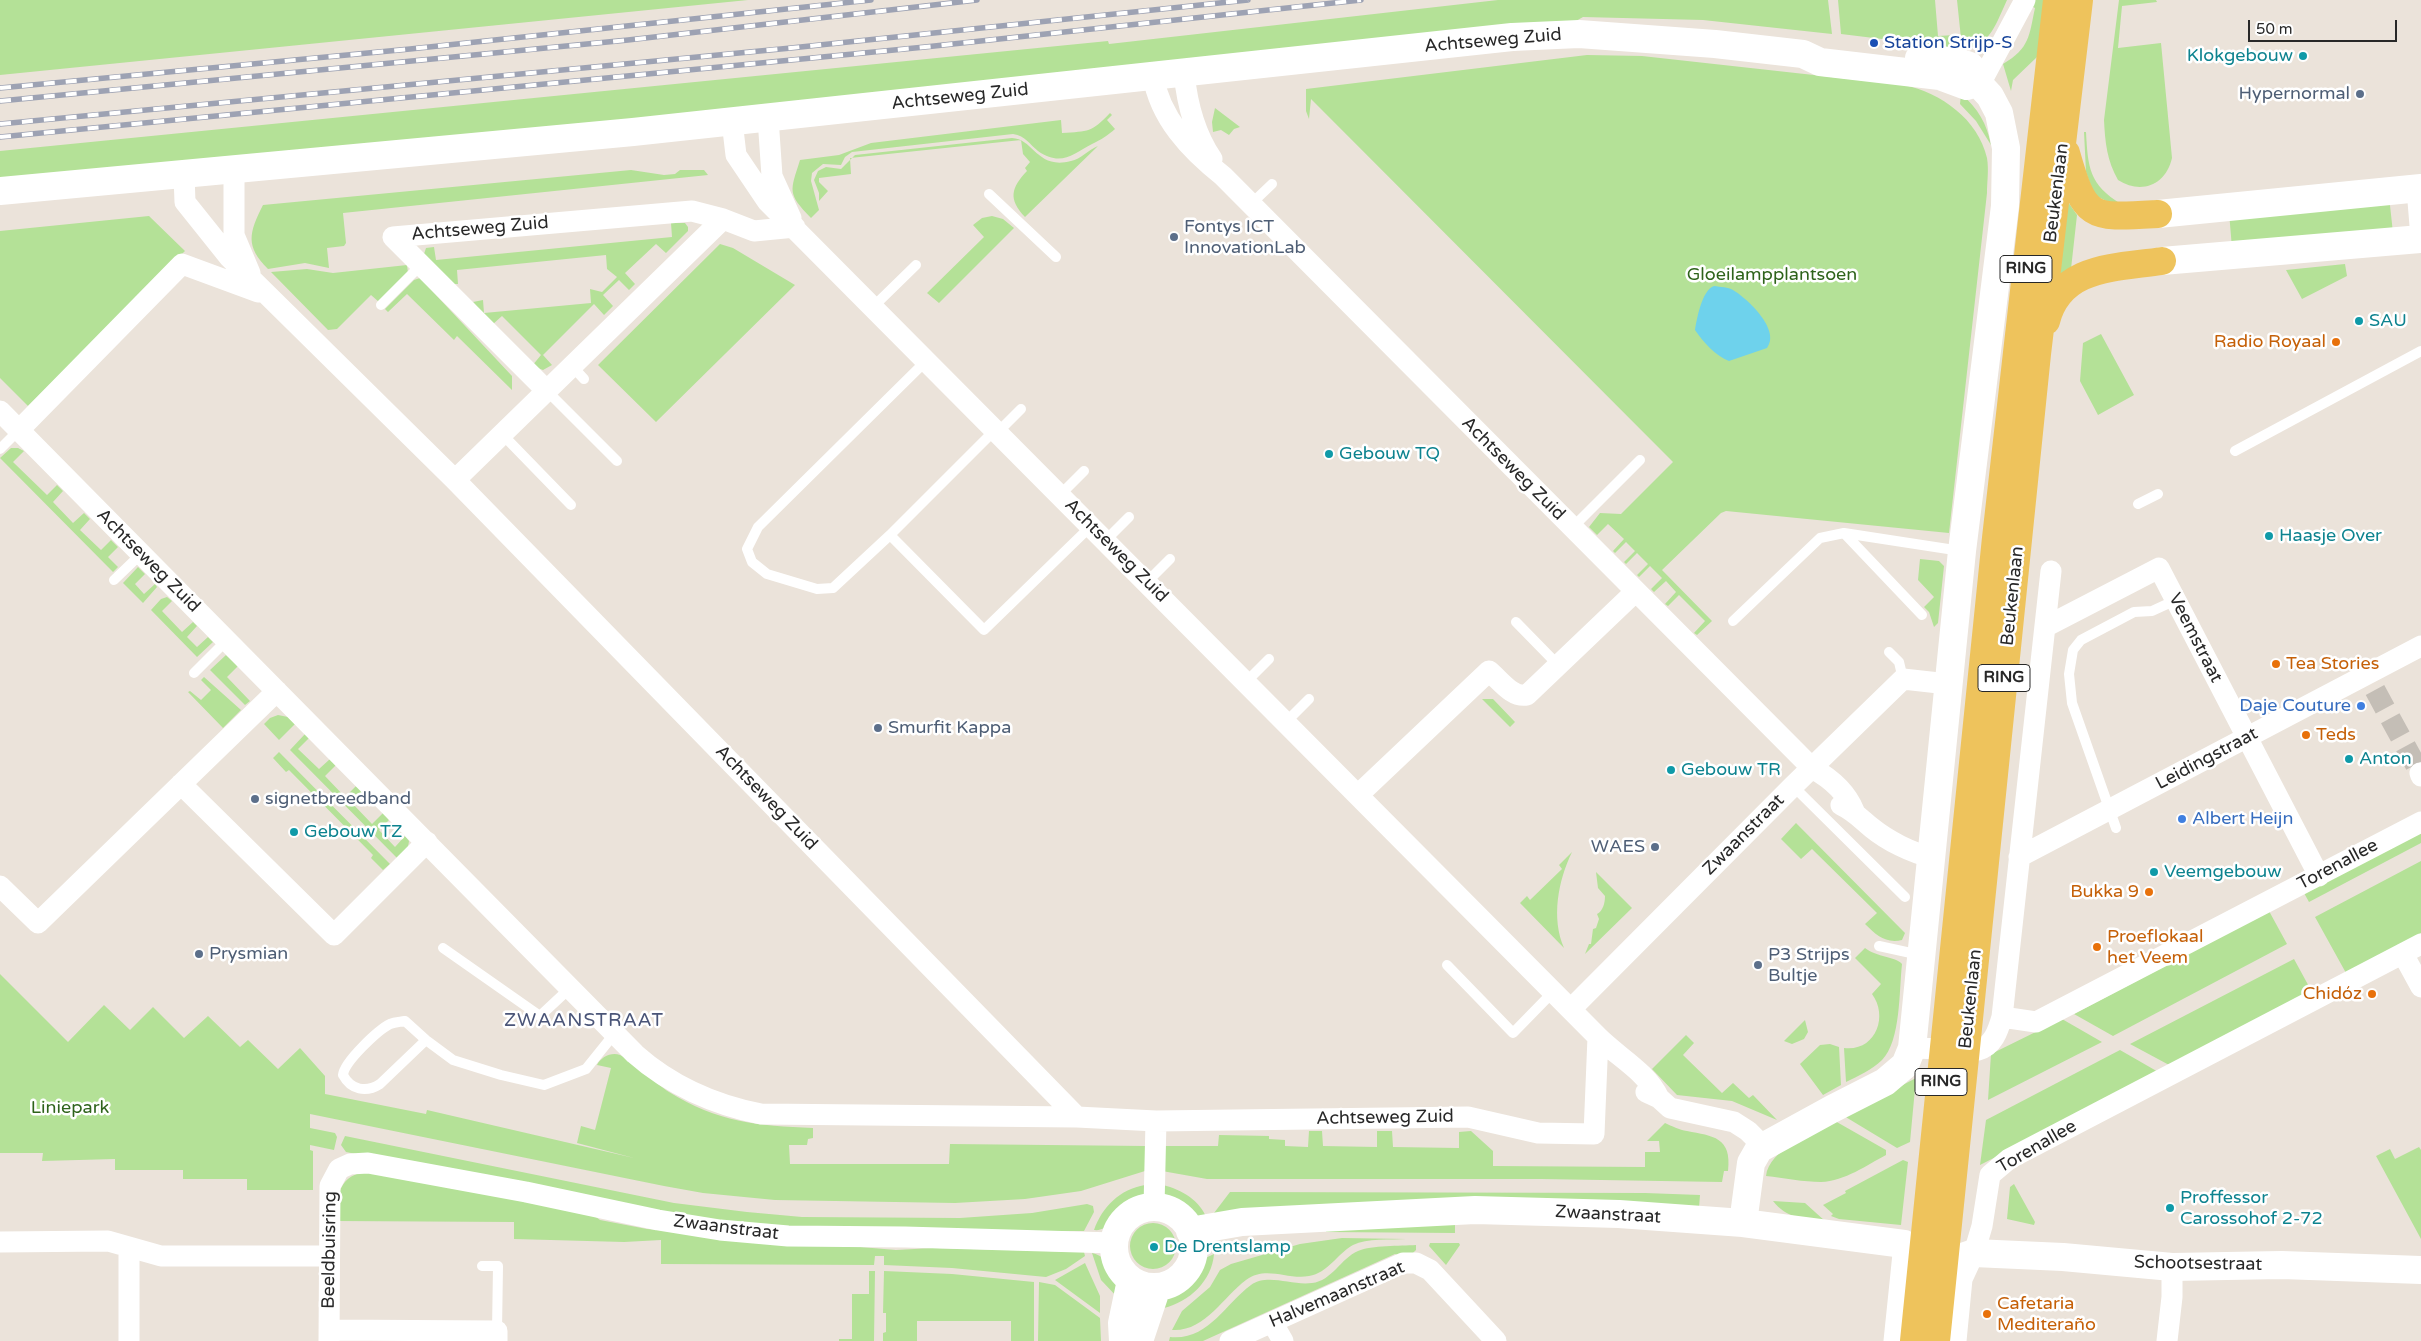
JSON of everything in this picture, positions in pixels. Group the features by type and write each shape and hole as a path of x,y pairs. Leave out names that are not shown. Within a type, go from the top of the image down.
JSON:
{"main road":[{"name":"Beukenlaan","path":"1936,1341 1979,824 1996,538 2057,0"},
{"name":"Beukenlaan","path":"1914,1341 2037,354 2079,0"},
{"path":"2063,141 2082,201 2094,210 2111,216 2158,214"},
{"path":"2037,354 2048,313 2064,288 2078,277 2093,270 2162,261"}],"street":[{"path":"1743,1223 1751,1162 1755,1153 1763,1146 1885,1082 1905,1065 1912,1048 1962,551 2006,206 2006,148 2002,126 1995,102 1979,83 2025,0"},
{"name":"Achtseweg Zuid","path":"0,191 732,122 1490,39 1579,34 1715,44 1803,54 1820,62 1940,76 1968,86 1979,83"},
{"name":"Achtseweg Zuid","path":"1184,73 1186,92 1201,142 1223,176"},
{"name":"Achtseweg Zuid","path":"1153,76 1156,96 1176,130 1201,158 1223,176 1812,768 1825,776 1849,798 1854,811 1873,829 1918,854 1931,857"},
{"name":"Achtseweg Zuid","path":"768,118 772,176 795,227"},
{"name":"Achtseweg Zuid","path":"732,122 736,155 767,201 874,306 1615,1054 1628,1060 1653,1086 1659,1098 1670,1108 1682,1112 1722,1118 1734,1122 1748,1131 1763,1146"},
{"name":"Achtseweg Zuid","path":"234,170 234,235 260,289"},
{"name":"Achtseweg Zuid","path":"184,175 185,202 228,258 454,480 1077,1116"},
{"path":"2158,214 2419,188 2421,239 2162,261"},
{"name":"Achtseweg Zuid","path":"547,391 463,298 422,265 393,237 692,211 754,230 795,227"},
{"path":"454,480 547,391 578,372 723,219"},
{"name":"Achtseweg Zuid","path":"19,430 182,264 260,289"},
{"name":"Achtseweg Zuid","path":"0,411 615,1033 647,1064 690,1091 739,1110 761,1114 1077,1116 1156,1121 1468,1117 1538,1133 1594,1134 1598,1037"},
{"name":"Veemstraat","path":"2045,627 2159,568 2319,876"},
{"name":"Beukenlaan","path":"2002,1017 2051,571"},
{"path":"1358,795 1489,671 1510,690 1523,696 1535,690 1635,592"},
{"name":"Leidingstraat","path":"2019,857 2247,738 2371,682 2421,646"},
{"path":"1812,768 1904,679 1948,684"},
{"path":"0,886 38,923 277,692"},
{"name":"Zwaanstraat","path":"1571,1009 1812,768"},
{"path":"181,784 334,935 427,842"},
{"name":"Torenallee","path":"2002,1017 2036,1022 2421,822"},
{"path":"2412,949 2421,987"},
{"name":"Torenallee","path":"1974,1253 1982,1226 1990,1175 2010,1159 2412,949"},
{"path":"1912,1048 1957,1050 1982,1048 1998,1034 2002,1017"},
{"path":"1154,1207 1156,1121"},
{"name":"Zwaanstraat","path":"344,1165 368,1163 526,1192 658,1220 788,1236 905,1237 1114,1243"},
{"name":"Beeldbuisring","path":"329,1336 330,1186 335,1173 344,1165"},
{"path":"1154,1207 1175,1213 1192,1241 1191,1262 1181,1276 1168,1285 1144,1284 1117,1264 1114,1243 1117,1232 1123,1222 1142,1209 1154,1207"},
{"name":"Zwaanstraat","path":"1192,1241 1242,1222 1475,1210 1619,1214 1743,1223 1904,1244"},
{"name":"Schootsestraat","path":"1904,1244 1913,1238 1961,1246 1974,1253 2063,1257 2172,1267 2282,1265 2421,1270"},
{"path":"0,1242 108,1241 161,1256 329,1256"},
{"path":"1894,1341 1904,1244"},
{"path":"129,1248 129,1341"},
{"path":"1956,1341 1962,1279 1974,1253"},
{"name":"Halvemaanstraat","path":"1230,1341 1403,1262 1416,1263 1430,1270 1496,1341"},
{"path":"2167,1341 2172,1297 2172,1267"},
{"path":"1123,1341 1122,1323 1144,1284"},
{"path":"1139,1341 1144,1284"},
{"path":"1272,1322 1283,1341"},
{"path":"329,1336 497,1336"}],"lane":[{"path":"1251,204 1272,184"},
{"path":"990,194 1056,257"},
{"path":"381,305 422,265"},
{"path":"874,306 916,265"},
{"path":"2236,451 2421,351"},
{"path":"927,360 758,527 749,542 748,553 752,562 768,574 817,589 833,588 1021,408"},
{"path":"547,391 617,461"},
{"path":"0,449 19,430"},
{"path":"502,434 571,505"},
{"path":"1572,528 1640,460"},
{"path":"1060,494 1084,471"},
{"path":"2138,504 2158,494"},
{"path":"890,535 984,630 1098,533 1129,517"},
{"path":"1733,622 1820,538 1844,533 1962,551"},
{"path":"1844,533 1922,616"},
{"path":"114,580 141,554"},
{"path":"1147,582 1170,559"},
{"path":"2116,828 2072,703 2069,674 2073,650 2081,640 2134,612 2152,612 2176,600"},
{"path":"1516,622 1560,666"},
{"path":"194,673 227,640"},
{"path":"1889,652 1899,662 1904,679"},
{"path":"1246,682 1269,659"},
{"path":"1286,722 1309,699"},
{"path":"1793,786 1905,897"},
{"path":"1879,946 1921,955"},
{"path":"443,948 540,1016 570,988"},
{"path":"1447,965 1513,1033 1553,992"},
{"path":"426,1040 372,1088 357,1088 344,1078 343,1071 347,1063 391,1024 405,1021 426,1040 453,1060 500,1075 544,1085 586,1069 615,1033"},
{"path":"482,1266 498,1266 497,1336"}],"green space":[{"path":"0,0 748,0 0,75"},
{"path":"1498,0 1828,0 1832,34 1703,20 1583,17 1576,21 962,89 0,183 0,151 1108,41 1109,44"},
{"path":"1838,0 1935,0 1938,36 1955,35 1956,48 1841,34"},
{"path":"1957,0 2007,0 1991,33 1979,44 1962,48"},
{"path":"2033,0 2047,0 2037,57 2013,80 2011,91 2003,64 2019,52 2027,40 2035,8 2031,6"},
{"path":"2119,0 2156,0 2157,2 2122,6 2118,48 2161,43 2172,158 2164,175 2158,181 2144,187 2135,187 2118,180 2111,166 2106,144 2104,120"},
{"name":"Gloeilampplantsoen","path":"1587,55 1642,56 1904,85 1931,94 1944,101 1967,120 1982,144 1987,158 1988,171 1949,533 1726,511 1721,513 1662,570 1712,621 1697,635 1694,633 1705,621 1679,595 1668,606 1665,604 1676,592 1666,581 1654,592 1651,589 1662,578 1650,566 1639,577 1637,575 1648,564 1637,553 1626,564 1624,562 1635,551 1626,542 1615,553 1613,551 1624,539 1608,524 1597,535 1589,527 1600,513 1621,514 1673,462 1311,99 1309,119 1306,111 1306,89"},
{"path":"1961,94 1981,117 1991,145 1976,121 1960,104"},
{"path":"1215,108 1240,127 1234,129 1229,135 1221,130 1213,132 1212,122"},
{"path":"1110,113 1112,115 1107,120 1115,129 1102,139 1066,157 1053,158 1046,156 1024,138 1013,134 852,152 845,157 841,165 823,164 812,173 811,181 819,210 811,218 794,197 794,179 800,160 839,155 871,143 1061,120 1062,133 1084,131 1094,128"},
{"path":"2084,132 2086,132 2092,174 2102,189 2121,204 2121,208 2094,195 2086,172"},
{"path":"1012,138 1020,140 852,158 855,155"},
{"path":"1021,141 1043,158 1060,163 1075,160 1098,146 1025,217 1014,199 1015,188 1027,171 1025,168 1030,162 1023,154"},
{"path":"850,160 851,174 819,178 819,182 828,191 819,201 819,193 814,180 818,171 826,167 841,169"},
{"path":"631,170 664,175 675,174 680,170 704,170 708,175 343,213 346,243 344,246 327,248 329,268 305,263 268,269 253,246 252,231 263,205"},
{"path":"2389,196 2393,233 2232,248 2229,212"},
{"path":"2068,202 2077,215 2071,269 2060,278 2063,204"},
{"path":"149,216 185,251 28,406 0,378 0,231"},
{"path":"992,216 1003,219 1014,228 939,303 927,293 984,237 973,225 982,218"},
{"path":"671,223 685,223 688,231 666,253 656,244 625,273 635,284 629,290 619,280 603,295 613,306 604,315 594,304 543,355 552,365 543,370 532,366 541,355 502,316 492,325 473,302 483,300 484,313 591,303 590,289 602,292 617,277 607,269 606,255 457,270 458,284 452,284 424,254 426,248 434,247 436,260 672,237"},
{"path":"720,244 733,248 795,285 656,422 598,365"},
{"path":"2345,264 2347,276 2302,299 2286,270"},
{"path":"407,265 408,273 379,302 371,295 337,329 328,330 271,272 307,269 333,273"},
{"path":"420,278 512,376 512,390 457,336 454,340 407,294 388,312 385,309 414,280"},
{"path":"2101,334 2134,395 2098,415 2080,381 2083,343"},
{"path":"11,448 18,448 24,451 13,462 47,495 57,485 63,491 53,502 73,523 84,513 90,519 80,530 101,550 111,540 118,547 108,557 118,567 113,572 0,458"},
{"path":"1920,559 1939,561 1944,566 1938,623 1934,627 1929,612 1924,607 1934,597 1918,580"},
{"path":"138,567 145,574 135,584 144,594 155,584 157,587 143,603 123,583"},
{"path":"167,597 172,601 162,611 182,632 193,622 197,626 187,637 197,647 208,637 213,642 197,657 151,610 161,599"},
{"path":"226,655 238,666 227,677 250,701 245,705 210,670"},
{"path":"204,677 241,710 223,728 188,692 190,691 201,700 211,690 201,680"},
{"path":"1482,699 1493,699 1515,722 1510,727"},
{"path":"278,715 288,717 295,724 279,740 264,724 270,718"},
{"path":"305,734 309,738 298,749 319,769 330,759 336,765 325,776 345,797 356,786 363,792 352,803 372,824 383,813 389,820 379,830 395,847 405,836 409,841 408,847 397,858 290,750"},
{"path":"279,752 390,864 383,870 371,858 373,855 289,770 286,772 273,758"},
{"path":"1796,823 1905,933 1902,940 1886,940 1865,924 1877,913 1812,849 1801,859 1781,839"},
{"path":"2421,831 2421,843 2309,902 2304,893"},
{"path":"1572,852 1560,887 1557,912 1560,936 1564,948 1520,903 1527,896 1530,900 1562,869 1559,865"},
{"path":"2421,861 2421,933 2346,973 2315,917"},
{"path":"1596,872 1632,908 1585,954 1589,944 1591,944 1593,929 1596,928 1599,919 1597,914 1602,909 1605,901 1605,896 1598,888"},
{"path":"2269,911 2287,944 2113,1036 2074,1014"},
{"path":"1865,948 1902,964 1898,1015 1893,1041 1882,1060 1869,1070 1846,1082 1844,1048 1855,1048 1871,1039 1879,1022 1877,1003 1872,994 1881,984 1855,958"},
{"path":"2294,959 2312,992 2171,1066 2130,1044"},
{"name":"Liniepark","path":"0,974 68,1042 104,1005 130,1030 153,1007 184,1038 208,1016 240,1047 248,1040 278,1069 300,1048 325,1076 325,1094 426,1114 427,1110 634,1158 577,1143 581,1126 595,1130 611,1068 597,1065 601,1060 610,1055 620,1055 669,1092 704,1110 756,1124 813,1128 813,1138 808,1139 807,1145 789,1145 790,1164 949,1164 950,1144 1145,1146 1145,1171 1081,1191 1025,1199 955,1203 775,1200 703,1193 664,1186 310,1114 310,1128 335,1133 337,1137 334,1150 310,1145 310,1150 313,1151 313,1190 247,1190 247,1179 183,1179 183,1170 115,1170 115,1159 42,1161 43,1153 0,1153"},
{"path":"2062,1019 2102,1042 1988,1100 1991,1054"},
{"path":"1805,1020 1808,1032 1804,1039 1792,1044 1784,1041"},
{"path":"1686,1035 1694,1043 1683,1055 1722,1093 1733,1083 1749,1098 1753,1095 1777,1120 1732,1101 1677,1095 1652,1069"},
{"path":"1830,1044 1839,1047 1841,1085 1823,1095 1800,1064 1820,1045"},
{"path":"2120,1050 2160,1073 1980,1165 1986,1120"},
{"path":"1916,1078 1910,1142 1897,1148 1844,1116"},
{"path":"1835,1121 1886,1150 1886,1155 1855,1172 1830,1181 1808,1181 1766,1176 1769,1166 1783,1150"},
{"path":"1665,1123 1681,1130 1712,1137 1724,1145 1727,1151 1728,1171 1724,1171 1722,1182 1541,1179 1207,1179 1162,1171 1163,1146 1218,1146 1219,1135 1269,1136 1269,1139 1285,1140 1285,1146 1308,1147 1309,1131 1322,1131 1323,1146 1377,1147 1377,1131 1392,1131 1393,1147 1459,1148 1459,1132 1471,1131 1493,1151 1493,1166 1645,1167 1645,1152 1660,1152 1659,1141 1647,1141"},
{"path":"345,1136 674,1203 747,1212 802,1217 960,1218 1032,1213 1087,1204 1093,1206 1094,1212 1084,1231 835,1233 644,1212 346,1152 341,1145"},
{"path":"2419,1147 2421,1150 2421,1239 2376,1156 2390,1149 2395,1159"},
{"path":"1903,1160 1908,1162 1901,1225 1839,1219 1831,1216 1833,1214 1823,1205 1846,1193 1845,1191"},
{"path":"363,1172 588,1211 600,1220 647,1229 896,1250 933,1248 1084,1252 1085,1256 1066,1269 1046,1277 952,1268 884,1265 884,1256 875,1256 874,1265 661,1264 661,1240 624,1242 514,1239 514,1222 336,1221 338,1197 343,1184 354,1175"},
{"path":"2014,1184 2035,1222 2034,1225 2007,1219 2010,1187"},
{"path":"1145,1185 1143,1199 1125,1208 1109,1225 1099,1230 1094,1230 1102,1214 1113,1200 1128,1190"},
{"path":"1163,1185 1190,1197 1200,1206 1207,1219 1195,1218 1168,1201 1164,1197"},
{"path":"1230,1192 1645,1193 1700,1195 1699,1208 1214,1213"},
{"path":"1773,1201 1805,1203 1825,1221 1803,1219 1790,1215"},
{"path":"1446,1220 1455,1225 1455,1233 1326,1232 1326,1228"},
{"path":"1153,1223 1166,1227 1172,1233 1176,1246 1172,1259 1166,1265 1153,1269 1140,1265 1134,1259 1130,1246 1134,1233 1140,1227"},
{"path":"1342,1238 1406,1239 1372,1240 1353,1245 1322,1271 1309,1276 1301,1277 1269,1273 1254,1276 1238,1287 1204,1320 1184,1329 1172,1330 1182,1311 1210,1287 1220,1270 1231,1264 1300,1244"},
{"path":"1430,1243 1459,1243 1460,1245 1446,1265 1429,1246"},
{"path":"1416,1245 1416,1250 1409,1255 1395,1254 1203,1341 1169,1341 1170,1337 1183,1337 1205,1327 1215,1320 1251,1285 1258,1282 1272,1280 1312,1283 1331,1274 1346,1259 1358,1251 1378,1247"},
{"path":"1092,1253 1105,1259 1113,1271 1118,1285 1119,1299 1101,1280"},
{"path":"1214,1254 1209,1273 1198,1289 1182,1301 1164,1308 1165,1294 1186,1282 1201,1260"},
{"path":"1085,1263 1100,1296 1100,1313 1055,1280"},
{"path":"869,1271 875,1271 874,1341 839,1341 839,1339 852,1339 852,1294 869,1294"},
{"path":"884,1271 952,1274 1034,1282 1034,1341 1011,1341 1011,1321 917,1321 917,1341 883,1341 883,1333 886,1332 886,1313 883,1313"},
{"path":"1039,1282 1055,1285 1100,1318 1101,1341 1038,1341"}],"water":[{"path":"1714,286 1733,290 1747,300 1761,316 1770,333 1770,341 1767,348 1729,361 1710,348 1702,339 1695,330 1697,319 1706,293"}],"tunnel":[{"path":"2375,690 2420,773"}],"railway":[{"path":"0,88 410,49 871,0"},
{"path":"0,101 628,40 977,0"},
{"path":"0,124 791,48 1248,0"},
{"path":"0,137 925,47 1361,0"}],"place":[{"name":"Station Strijp-S","path":"1874,43"},
{"name":"Klokgebouw","path":"2303,56"},
{"name":"Hypernormal","path":"2360,94"},
{"name":"Fontys ICT InnovationLab","path":"1174,237"},
{"name":"SAU","path":"2359,321"},
{"name":"Radio Royaal","path":"2336,342"},
{"name":"Gebouw TQ","path":"1329,454"},
{"name":"Haasje Over","path":"2269,536"},
{"name":"Tea Stories","path":"2276,664"},
{"name":"Daje Couture","path":"2361,706"},
{"name":"Smurfit Kappa","path":"878,728"},
{"name":"Teds","path":"2306,735"},
{"name":"Anton","path":"2349,759"},
{"name":"Gebouw TR","path":"1671,770"},
{"name":"signetbreedband","path":"255,799"},
{"name":"Albert Heijn","path":"2182,819"},
{"name":"Gebouw TZ","path":"294,832"},
{"name":"WAES","path":"1655,847"},
{"name":"Veemgebouw","path":"2154,872"},
{"name":"Bukka 9","path":"2149,892"},
{"name":"Proeflokaal het Veem","path":"2097,947"},
{"name":"Prysmian","path":"199,954"},
{"name":"P3 Strijps Bultje","path":"1758,965"},
{"name":"Chidóz","path":"2372,994"},
{"name":"Proffessor Carossohof 2-72","path":"2170,1208"},
{"name":"De Drentslamp","path":"1154,1247"},
{"name":"Cafetaria Mediteraño","path":"1987,1314"}],"district":[{"name":"ZWAANSTRAAT","path":"584,1021"}]}
